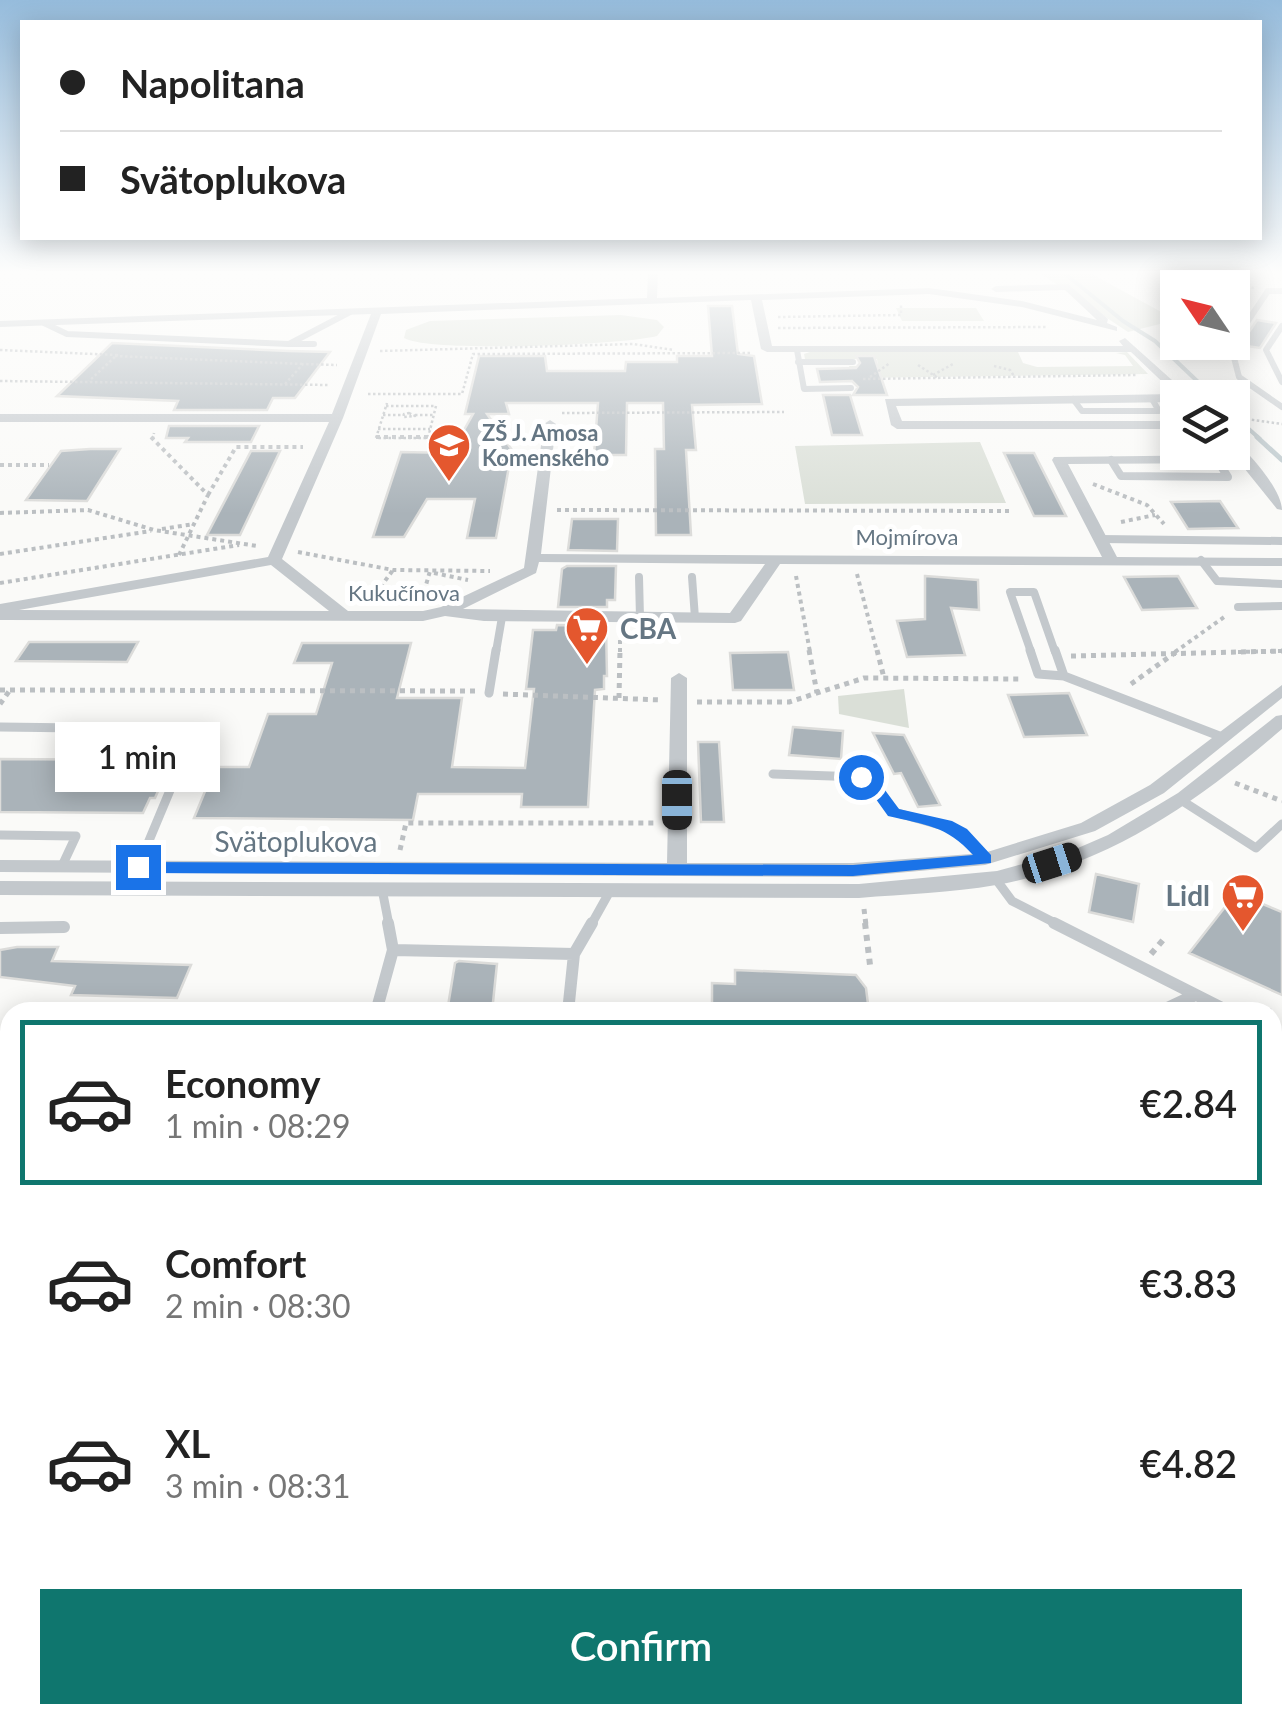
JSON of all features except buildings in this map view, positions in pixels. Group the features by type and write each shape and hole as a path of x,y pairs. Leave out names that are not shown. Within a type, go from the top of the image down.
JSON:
{"street":[{"path":"277,555 361,352"},
{"path":"782,352 798,356 936,352"},
{"path":"1138,352 1167,380"},
{"path":"1160,399 889,402 897,425 1160,425"},
{"path":"0,418 337,418"},
{"path":"445,611 531,570 550,424"},
{"path":"1110,558 1059,460 1160,460"},
{"path":"1250,462 1282,506"},
{"path":"0,612 277,555"},
{"path":"277,555 342,614"},
{"name":"Mojmírova","path":"533,558 1110,558 1282,562"},
{"name":"Kukučínova","path":"0,612 423,616 445,611 502,616 734,618 784,559"},
{"path":"676,870 678,678"},
{"name":"Svätoplukova","path":"0,888 382,890 597,884 676,870 990,868 1088,827 1157,789 1282,690"},
{"name":"Svätoplukova","path":"0,866 138,867 859,891 1109,844 1184,802 1282,720"}],"lane":[{"path":"1233,352 1238,376 1282,407"},
{"path":"1267,352 1282,382"},
{"path":"848,388 804,388 798,356 853,362"},
{"path":"1100,539 1282,541"},
{"path":"1201,560 1217,581 1282,584"},
{"path":"692,576 695,618"},
{"path":"639,577 640,618"},
{"path":"1064,676 1034,592 1010,592 1038,674 1064,676 1222,737"},
{"path":"1238,607 1282,606"},
{"path":"488,693 502,616"},
{"path":"0,727 160,730 186,752 138,867"},
{"path":"773,774 861,777 873,785 894,812 946,824 961,832 1012,900 1207,1002"},
{"path":"1184,802 1256,848 1282,824"},
{"path":"0,836 76,836 62,866"},
{"path":"569,1002 574,954 597,884"},
{"path":"379,1002 392,950 382,890"},
{"path":"0,928 64,927"},
{"path":"392,950 574,954"},
{"path":"1180,1002 1193,996"}],"path":[{"path":"53,352 337,365"},
{"path":"360,394 464,394 473,352"},
{"path":"544,352 700,352"},
{"path":"88,382 116,356"},
{"path":"848,388 892,362"},
{"path":"285,384 303,364"},
{"path":"850,379 1150,375"},
{"path":"0,381 329,385"},
{"path":"386,404 410,406 436,406 428,438 376,438 386,404"},
{"path":"402,438 410,406"},
{"path":"561,412 784,412"},
{"path":"383,415 433,415"},
{"path":"162,418 152,437 208,496"},
{"path":"1250,419 1276,424"},
{"path":"378,430 430,429"},
{"path":"179,555 236,447 303,447"},
{"path":"0,464 49,464"},
{"path":"1066,474 1147,505 1176,539"},
{"path":"0,513 88,510 154,530 247,544 277,555 393,570 498,571"},
{"path":"539,510 1011,511"},
{"path":"0,554 194,524"},
{"path":"0,583 247,544"},
{"path":"784,559 817,693"},
{"path":"856,568 884,678"},
{"path":"366,606 393,570"},
{"path":"430,571 485,584"},
{"path":"420,606 430,571"},
{"path":"1124,689 1238,607"},
{"path":"619,698 620,618"},
{"path":"0,690 488,693 678,702 789,702 864,678 1064,676 1062,656 1282,651"},
{"path":"0,704 10,690"},
{"path":"1232,782 1282,801"},
{"path":"398,858 406,823 677,823"},
{"path":"864,901 870,964"},
{"path":"1152,954 1164,940"}],"shaded area":[{"path":"1018,352 1023,363 1037,367 1133,366 1125,355 1116,353 1127,352 1148,374 853,378 849,366 878,366 877,359 805,359 804,354"},
{"path":"980,442 1006,503 805,504 795,446"},
{"path":"904,689 909,728 839,714 838,696"}],"waterway":[{"path":"1167,352 1196,380"},
{"path":"1250,430 1260,439"},
{"path":"1257,437 1282,460"}],"place":[{"name":"ZŠ J. Amosa Komenského","path":"449,483"},
{"name":"CBA","path":"587,666"},
{"name":"Lidl","path":"1243,933"}],"route":[{"path":"138,867 853,870 986,859 961,832 946,824 894,812 873,785 861,777"}]}
